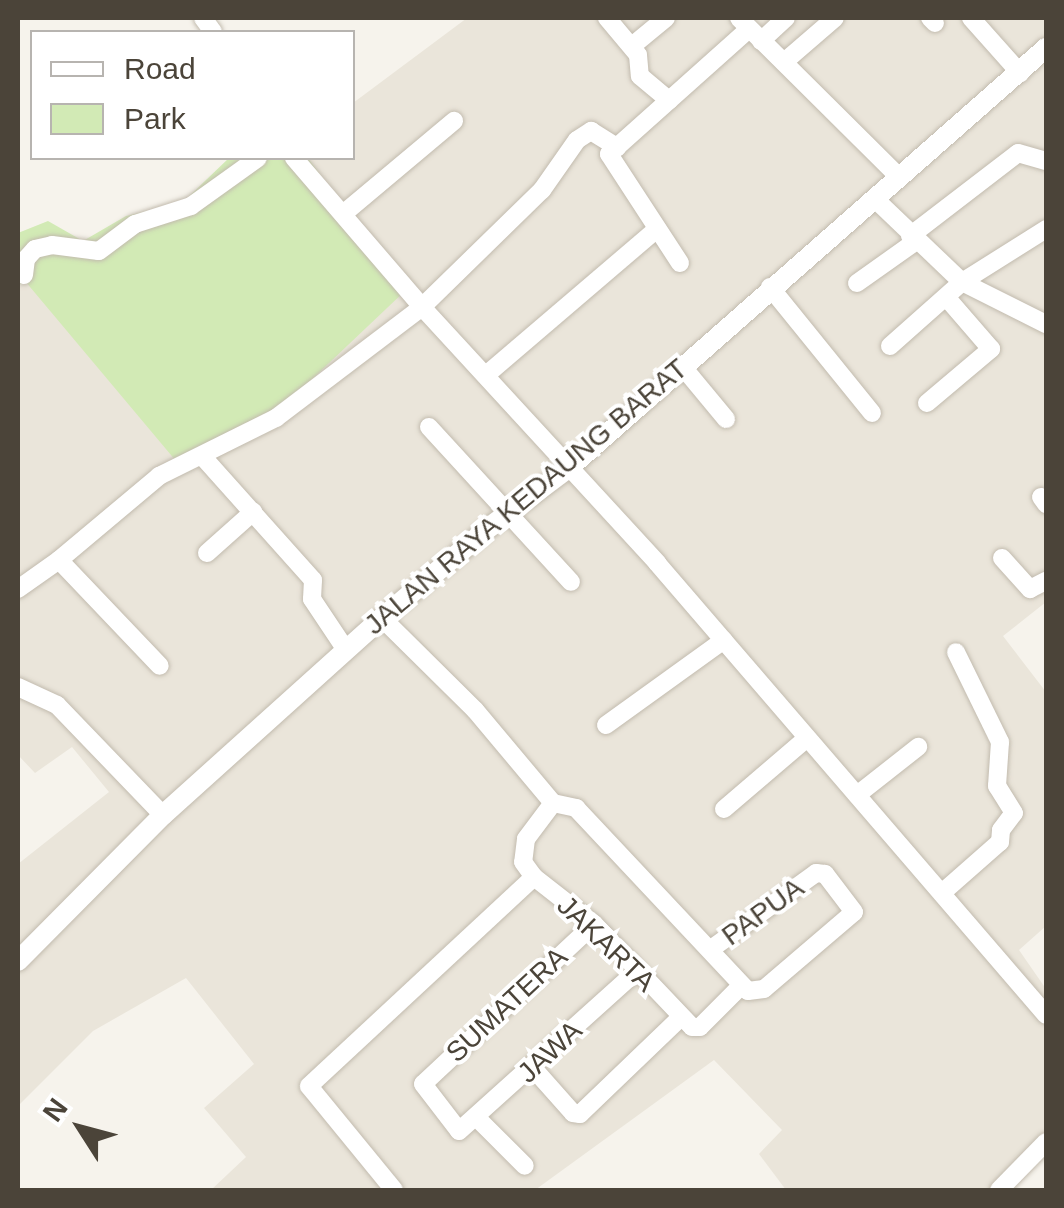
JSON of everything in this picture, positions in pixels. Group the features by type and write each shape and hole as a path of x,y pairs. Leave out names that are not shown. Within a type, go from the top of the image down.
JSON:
{"street":[{"path":"607,18 638,55 640,76 669,100"},
{"path":"632,46 666,18"},
{"path":"680,264 610,158 616,147 750,29 786,18"},
{"path":"784,62 836,18"},
{"path":"972,18 1020,73"},
{"path":"750,29 899,177"},
{"name":"JALAN RAYA KEDAUNG BARAT","path":"18,961 163,815 382,618 507,513 571,466 1046,48"},
{"path":"343,214 454,121"},
{"path":"18,589 59,560 159,476 276,418 422,307 542,190 578,140 591,131 616,147"},
{"path":"857,283 1018,153 1046,161"},
{"path":"24,275 26,259 35,249 52,246 99,251 134,224 191,206 255,160"},
{"path":"296,160 422,307 571,466 724,640 1046,1015"},
{"path":"874,199 962,282 1045,321"},
{"path":"486,375 657,229"},
{"path":"890,346 962,282 1046,229"},
{"path":"770,287 872,413"},
{"path":"927,403 991,349 947,298"},
{"path":"682,366 726,419"},
{"path":"429,427 572,582"},
{"path":"204,456 313,580 312,600 346,650"},
{"path":"207,553 253,512"},
{"path":"1002,558 1030,589 1046,582"},
{"path":"59,560 160,666"},
{"path":"382,618 476,710 553,803 576,808 711,949 741,986 700,1027 692,1027 681,1017 577,1115 533,1068"},
{"path":"606,726 724,640"},
{"path":"943,892 1000,842 1001,830 1014,812 998,786 1000,742 956,652"},
{"path":"18,687 57,706 163,815"},
{"path":"724,809 807,738"},
{"path":"857,795 918,747"},
{"name":"JAKARTA","path":"553,803 526,839 523,862 534,878 594,924 681,1017"},
{"name":"PAPUA","path":"711,949 816,874 825,874 854,912 764,988 748,991 741,986"},
{"path":"394,1190 309,1086 534,878"},
{"name":"SUMATERA","path":"462,1132 422,1088 594,924"},
{"name":"JAWA","path":"462,1132 638,970"},
{"path":"478,1119 526,1166"},
{"path":"999,1190 1046,1142"}],"shaded area":[{"path":"467,18 1046,18 1046,602 1003,636 1046,692 1046,926 1019,950 1046,989 1046,1137 993,1190 786,1190 759,1154 782,1130 714,1060 535,1190 211,1190 246,1157 204,1108 254,1064 186,978 93,1031 18,1106 18,864 109,792 72,747 35,773 18,755 18,286 333,191 310,160 355,160 355,102"}],"green space":[{"path":"227,160 309,160 406,290 270,419 176,461 25,281 18,286 18,233 48,221 83,241 126,216 182,203"}]}
